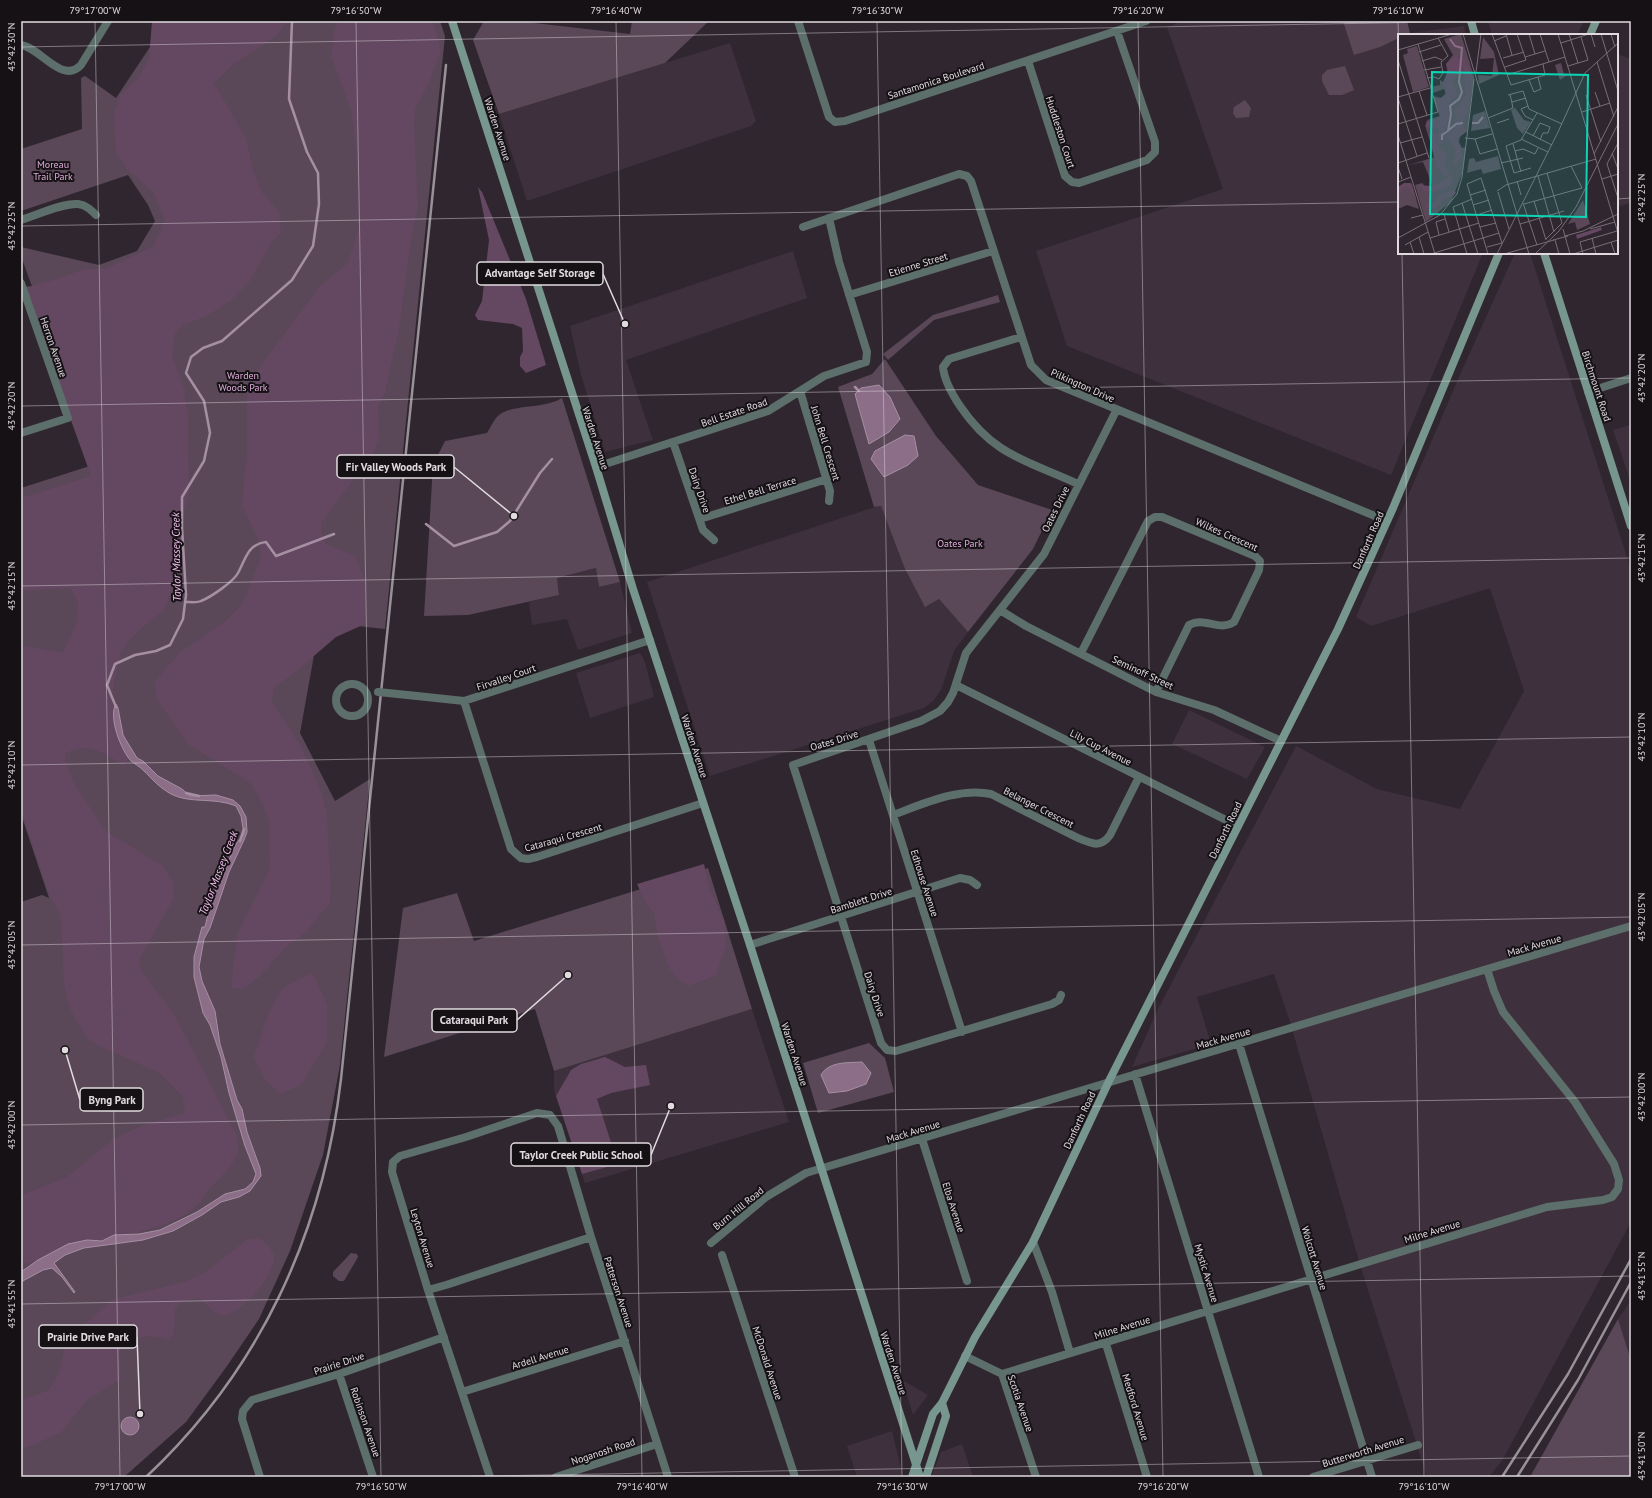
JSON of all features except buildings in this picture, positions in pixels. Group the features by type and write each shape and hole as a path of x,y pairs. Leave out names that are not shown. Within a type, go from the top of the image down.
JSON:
{"main road":[{"name":"Warden Avenue","path":"452,21 920,1477"},
{"path":"1471,21 1475,34"},
{"path":"1590,34 1596,21"},
{"name":"Danforth Road","path":"912,1477 933,1414 942,1403 965,1356 1033,1242 1109,1081 1338,629 1387,521 1499,254"},
{"name":"Birchmount Road","path":"1544,254 1631,526"},
{"path":"926,1477 946,1416 942,1403"}],"street":[{"path":"21,45 35,50 59,68 67,71 76,70 81,66 108,21"},
{"name":"Santamonica Boulevard","path":"798,21 829,117 836,122 845,121 1146,21"},
{"name":"Huddleston Court","path":"1028,61 1065,176 1072,182 1079,183 1147,160 1155,152 1154,142 1117,31"},
{"name":"Pilkington Drive","path":"803,227 959,174 967,176 971,181 1031,365 1046,380 1116,411 1387,521"},
{"path":"21,220 68,205 79,204 89,208 96,215"},
{"name":"Bell Estate Road","path":"596,467 768,412 824,376 866,362 867,352 839,262 829,218"},
{"name":"Etienne Street","path":"849,295 993,251"},
{"name":"Herron Avenue","path":"21,283 68,418 21,433"},
{"path":"1021,337 949,359 943,367 944,376 957,401 973,425 991,442 1011,455 1078,484"},
{"path":"1588,392 1631,378"},
{"name":"John Bell Crescent","path":"800,391 827,479 830,491 829,502"},
{"name":"Oates Drive","path":"793,765 921,722 940,711 948,702 956,684 966,653 1044,554 1116,411"},
{"name":"Dairy Drive","path":"673,442 703,530 714,540"},
{"name":"Ethel Bell Terrace","path":"700,519 827,479"},
{"name":"Wilkes Crescent","path":"1081,654 1148,521 1155,517 1162,517 1255,556 1260,561 1259,570 1234,622 1228,626 1221,626 1203,621 1195,621 1189,625 1156,692"},
{"name":"Seminoff Street","path":"1000,610 1026,626 1156,692 1214,710 1282,741"},
{"name":"Firvalley Court","path":"365,691 464,701 650,640"},
{"name":"Lily Cup Avenue","path":"956,684 1238,826"},
{"name":"Cataraqui Crescent","path":"464,701 511,849 521,858 537,857 703,803"},
{"name":"Edhouse Avenue","path":"869,740 962,1032"},
{"name":"Dairy Drive","path":"793,765 881,1043 887,1050 896,1051 1052,1004 1059,1000 1061,995"},
{"name":"Belanger Crescent","path":"893,815 965,792 978,791 991,794 1078,838 1090,843 1100,844 1110,835 1139,777"},
{"name":"Bamblett Drive","path":"750,945 960,878 970,880 976,885"},
{"name":"Mack Avenue","path":"821,1169 1109,1081 1239,1044 1631,926"},
{"name":"Milne Avenue","path":"1002,1374 1070,1353 1106,1344 1310,1279 1547,1207 1603,1200 1612,1197 1616,1193 1619,1180 1612,1160 1575,1102 1503,1012 1487,969"},
{"name":"Wolcott Avenue","path":"1239,1044 1372,1477"},
{"name":"Mystic Avenue","path":"1135,1074 1259,1477"},
{"name":"Leyton Avenue","path":"490,1477 428,1290 392,1172 393,1162 400,1156 466,1137 537,1113 550,1115"},
{"name":"Patterson Avenue","path":"550,1115 558,1126 591,1237 668,1477"},
{"name":"Elba Avenue","path":"922,1139 967,1281"},
{"name":"Burn Hill Road","path":"711,1243 766,1197 806,1173 821,1169"},
{"path":"428,1290 591,1237"},
{"path":"1033,1242 1052,1292 1070,1353"},
{"name":"McDonald Avenue","path":"722,1255 795,1477"},
{"name":"Prairie Drive","path":"260,1477 242,1419 244,1411 252,1400 339,1374 444,1337"},
{"name":"Ardell Avenue","path":"462,1392 625,1341"},
{"name":"Medford Avenue","path":"1106,1344 1148,1477"},
{"name":"Scotia Avenue","path":"965,1356 1002,1374 1036,1477"},
{"name":"Robinson Avenue","path":"339,1374 373,1477"},
{"name":"Noganosh Road","path":"556,1477 657,1444"},
{"name":"Butterworth Avenue","path":"1313,1477 1418,1445"}],"shaded area":[{"path":"152,21 288,21 276,36 231,66 214,83 246,138 252,167 262,192 279,212 281,232 271,244 249,282 230,301 207,316 183,325 175,334 172,355 184,388 188,418 189,494 184,510 181,546 173,585 164,610 137,632 121,651 113,689 112,702 124,730 129,757 124,766 97,750 83,749 66,753 65,760 75,785 106,831 163,866 173,882 174,898 140,958 139,967 175,1016 236,1134 238,1152 230,1166 210,1188 199,1203 187,1213 175,1220 148,1229 106,1239 48,1260 29,1263 21,1262 21,1195 67,1177 112,1140 141,1126 185,1113 183,1097 160,1073 97,1045 87,1038 71,1011 64,985 61,915 50,897 21,810 21,645 63,653 77,622 78,602 70,588 21,591 21,498 91,476 23,287 57,279 84,269 105,269 154,246 165,219 153,192 126,168 116,152 114,115 120,95 139,77 149,59"},
{"path":"338,21 433,21 441,50 430,81 415,109 414,126 418,208 412,232 399,329 385,393 378,407 379,440 374,452 321,523 321,532 326,544 355,556 366,583 365,624 336,637 293,674 274,688 272,702 302,748 322,794 327,815 331,891 329,904 306,932 288,945 258,978 242,989 231,988 237,935 270,869 269,821 261,800 249,782 188,744 156,698 155,682 179,653 228,619 243,603 261,557 259,542 242,505 247,455 247,395 252,378 319,287 348,263 359,228 356,146 351,110 331,56 334,32"},
{"path":"1182,21 1343,21 1355,55 1398,38 1398,254 1483,254 1391,475 1067,346 1036,251 1223,189 1167,27"},
{"path":"1488,21 1584,21 1578,34 1492,34"},
{"path":"1464,26 1466,34 1408,34"},
{"path":"730,43 756,121 751,126 527,201 499,114"},
{"path":"1618,54 1631,59 1631,203 1618,207"},
{"path":"478,187 482,192 526,299 546,365 526,373 520,366 520,357 523,351 522,328 513,324 478,320 475,315 482,301 489,240"},
{"path":"793,251 807,298 626,360 653,440 605,452 581,375 570,326"},
{"path":"1515,254 1530,254 1631,570 1631,1222 1502,1461 1489,1477 1427,1477 1361,1268 1290,1022 1274,974 1197,997 1211,1044 1132,1067 1158,1009 1296,746 1377,789 1460,809 1524,691 1490,588 1371,626 1356,617 1462,370"},
{"path":"879,385 890,397 900,419 889,432 869,444 855,394 861,388"},
{"path":"1631,425 1631,483 1613,430"},
{"path":"905,435 914,436 918,456 908,465 884,477 871,459 875,451"},
{"path":"881,505 905,569 925,606 939,599 968,632 954,651 941,690 934,700 924,708 710,776 647,582"},
{"path":"597,568 599,587 620,582 632,633 578,650 567,619 532,625 529,602 559,595 557,578"},
{"path":"640,653 645,662 654,697 590,718 576,673"},
{"path":"116,704 123,735 137,758 143,761 158,776 182,789 190,796 216,795 233,800 240,806 246,817 247,832 229,872 210,928 204,939 199,967 202,981 215,1011 220,1044 237,1100 242,1109 247,1132 260,1168 261,1176 250,1191 239,1197 221,1202 202,1215 173,1231 143,1240 84,1248 65,1255 54,1263 75,1292 74,1293 62,1277 52,1268 43,1270 21,1282 21,1272 38,1260 68,1244 87,1240 102,1241 114,1235 139,1234 160,1230 197,1212 225,1194 245,1189 253,1182 256,1174 245,1146 229,1093 221,1057 210,1025 203,1013 194,977 194,957 202,927 205,927 211,901 236,844 244,834 241,816 236,806 228,803 186,799 167,792 131,761 123,749 117,733 114,717"},
{"path":"1189,710 1265,747 1247,779 1172,744"},
{"path":"704,864 710,890 724,920 726,945 716,976 688,986 679,980 669,968 658,937 654,913 645,901 637,884"},
{"path":"312,972 327,1004 327,1042 302,1084 281,1094 266,1081 254,1057 270,1010 280,993 288,985"},
{"path":"752,1009 789,1122 585,1183 554,1090 554,1071"},
{"path":"605,1057 625,1067 646,1065 650,1085 611,1093 597,1099 618,1164 582,1174 556,1096 571,1070 581,1064"},
{"path":"862,1062 871,1073 866,1084 847,1091 829,1093 821,1075 824,1070 834,1065"},
{"path":"260,1238 273,1253 274,1262 264,1281 248,1301 231,1313 220,1315 200,1298 182,1301 175,1309 174,1334 169,1340 148,1336 137,1339 125,1346 119,1352 121,1379 87,1400 61,1433 28,1447 21,1447 21,1400 49,1390 59,1373 65,1347 75,1331 90,1320 111,1300 184,1282 204,1273 248,1239"},
{"path":"1631,1300 1631,1360 1618,1319"},
{"path":"902,1380 928,1395 913,1415"},
{"path":"130,1417 136,1420 139,1426 136,1432 130,1435 124,1432 121,1426 124,1420"},
{"path":"892,1431 902,1472 900,1477 857,1477 847,1446"},
{"path":"962,1444 973,1477 931,1477 941,1452"}],"green space":[{"name":"Warden Woods Park","path":"161,21 440,21 445,36 385,629 320,622 300,733 335,801 370,779 340,1065 323,1155 290,1251 259,1319 186,1422 124,1477 21,1477 21,902 42,895 49,898 21,814 21,488 96,464 21,256 21,247 99,265 137,251 155,221 148,205 128,175 21,211 21,149 82,129 81,78 85,76 116,98 156,38"},
{"path":"484,21 517,21 630,34 632,21 709,21 665,63 499,114 473,40"},
{"path":"1343,21 1407,21 1410,33 1398,34 1398,38 1380,47 1354,55"},
{"path":"1345,66 1354,90 1342,95 1329,95 1322,81 1322,75 1327,70"},
{"path":"1245,100 1251,108 1249,117 1236,118 1233,113 1234,107"},
{"path":"998,295 1000,302 934,320 888,360 883,354 933,315"},
{"name":"Oates Park","path":"885,359 936,436 978,485 1052,510 1033,549 968,632 939,599 925,607 905,569 881,506 874,507 838,387 872,374"},
{"path":"562,398 620,582 599,587 596,568 557,578 559,595 468,615 424,616 433,465 445,441 487,433 497,417 505,412 512,409 547,404"},
{"path":"708,868 752,1009 554,1071 535,1009 384,1057 403,908 457,893 474,941"},
{"path":"869,1043 885,1058 894,1092 818,1113 803,1063"},
{"path":"351,1253 357,1254 358,1257 344,1281 339,1281 333,1276 333,1272"},
{"path":"1618,1319 1631,1360 1631,1477 1530,1477"}],"waterway":[{"name":"Taylor Massey Creek","path":"116,707 107,685 115,664 135,655 156,651 170,645 183,619 186,595 182,528 182,497 204,461 210,433 204,401 186,373 191,357 203,348 222,341 292,280 313,246 319,204 318,173 307,152 289,99 292,21"},
{"path":"855,387 859,391"},
{"path":"426,524 454,546 497,532 510,521 540,473 552,459"},
{"path":"185,602 201,601 227,585 238,573 251,549 260,543 266,542 276,556 334,534"},
{"name":"Taylor Massey Creek","path":"186,793 199,796"},
{"name":"Taylor Massey Creek","path":"240,841 244,829"}],"railway":[{"path":"146,1477 186,1435 222,1391 253,1345 280,1296 301,1244 319,1191 332,1136 341,1079 446,65"},
{"path":"1502,1477 1568,1374 1631,1259"},
{"path":"1517,1477 1578,1380 1631,1282"}],"place":[{"name":"Advantage Self Storage","path":"625,324"},
{"name":"Fir Valley Woods Park","path":"514,516"},
{"name":"Cataraqui Park","path":"568,975"},
{"name":"Byng Park","path":"65,1050"},
{"name":"Taylor Creek Public School","path":"671,1106"},
{"name":"Prairie Drive Park","path":"140,1414"}],"park label":[{"name":"Moreau Trail Park","path":"53,170"}]}
